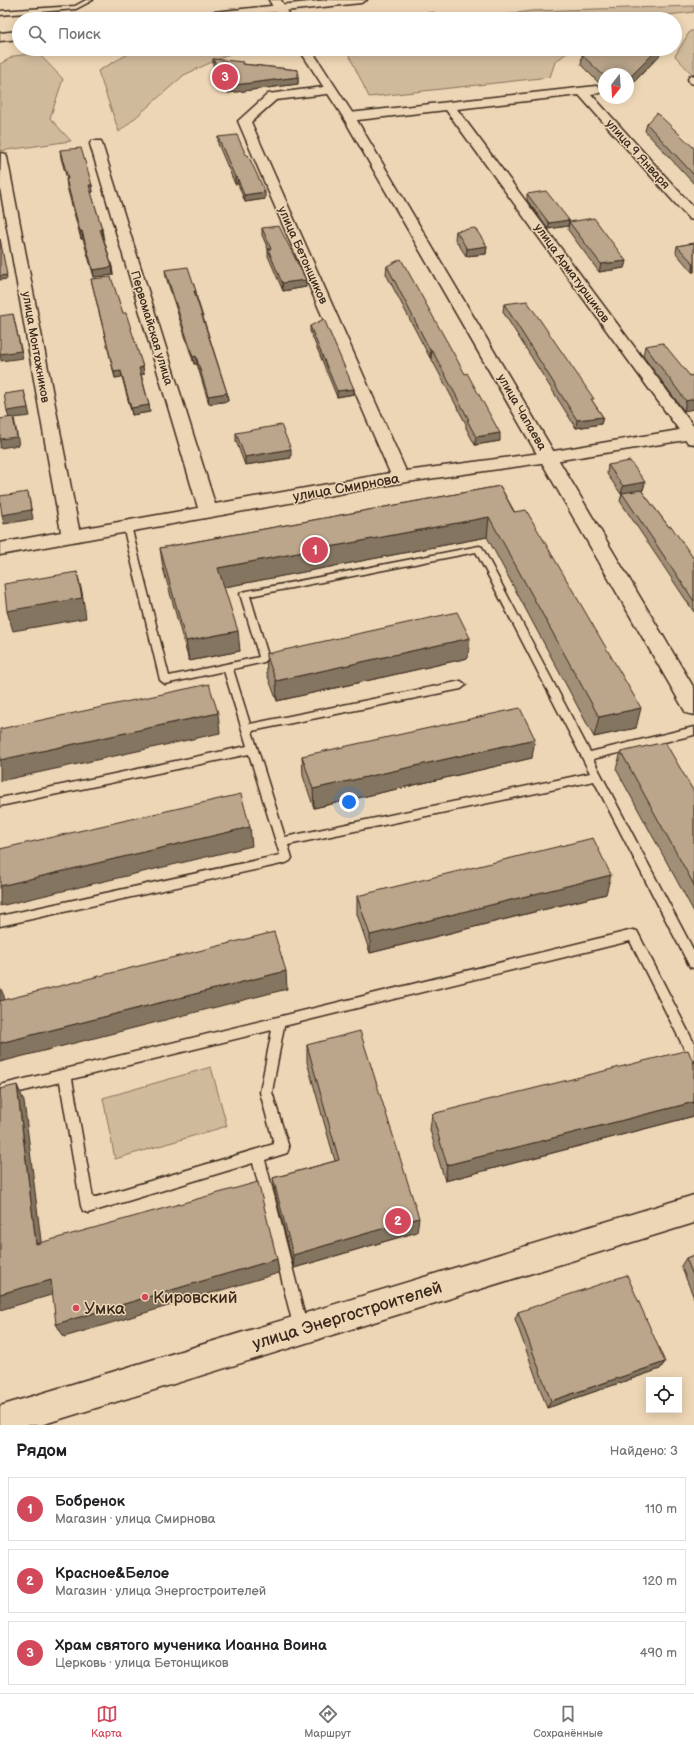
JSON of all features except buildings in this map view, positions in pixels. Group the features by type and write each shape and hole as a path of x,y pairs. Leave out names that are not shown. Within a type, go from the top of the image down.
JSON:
{"street":[{"path":"223,12 277,4 361,0"},
{"path":"0,37 12,36"},
{"name":"улица Чапаева","path":"309,56 349,117 694,707"},
{"name":"улица Бетонщиков","path":"331,90 272,98 244,121 400,477"},
{"path":"349,117 596,90"},
{"name":"улица 9 Января","path":"582,92 694,216"},
{"name":"улица Арматурщиков","path":"449,106 693,435"},
{"name":"Первомайская улица","path":"96,144 208,512"},
{"name":"улица Монтажников","path":"1,157 71,536"},
{"name":"улица Смирнова","path":"0,549 400,477 548,457 693,435"},
{"name":"улица Энергостроителей","path":"0,1422 694,1209"}],"lane":[{"path":"13,12 76,7 90,0"},
{"path":"0,13 12,12"},
{"path":"127,526 165,680 264,659 245,594 479,550 694,963"},
{"path":"0,921 286,858 228,667"},
{"path":"246,728 461,685"},
{"path":"586,757 694,732"},
{"path":"0,802 253,749"},
{"path":"282,842 596,776"},
{"path":"0,1091 634,935 692,1049"},
{"path":"65,1074 88,1206 282,1148 266,1092 279,1023"},
{"path":"257,1156 301,1329"}],"shaded area":[{"path":"694,6 694,12 682,13 682,12 524,12"},
{"path":"690,31 694,31 694,74 692,74 675,56 682,56 682,44"},
{"path":"14,56 41,56 63,79 50,118 71,141 0,151 0,64"},
{"path":"124,56 225,56 184,75 119,132 98,71"},
{"path":"349,56 563,56 555,62 550,77 369,97"},
{"path":"211,1067 227,1126 115,1159 103,1098"}],"place":[{"name":"Храм святого мученика Иоанна Воина","path":"225,77"},
{"name":"Бобренок","path":"315,550"},
{"name":"Красное&Белое","path":"398,1221"},
{"name":"Кировский","path":"145,1297"},
{"name":"Умка","path":"76,1308"}]}
